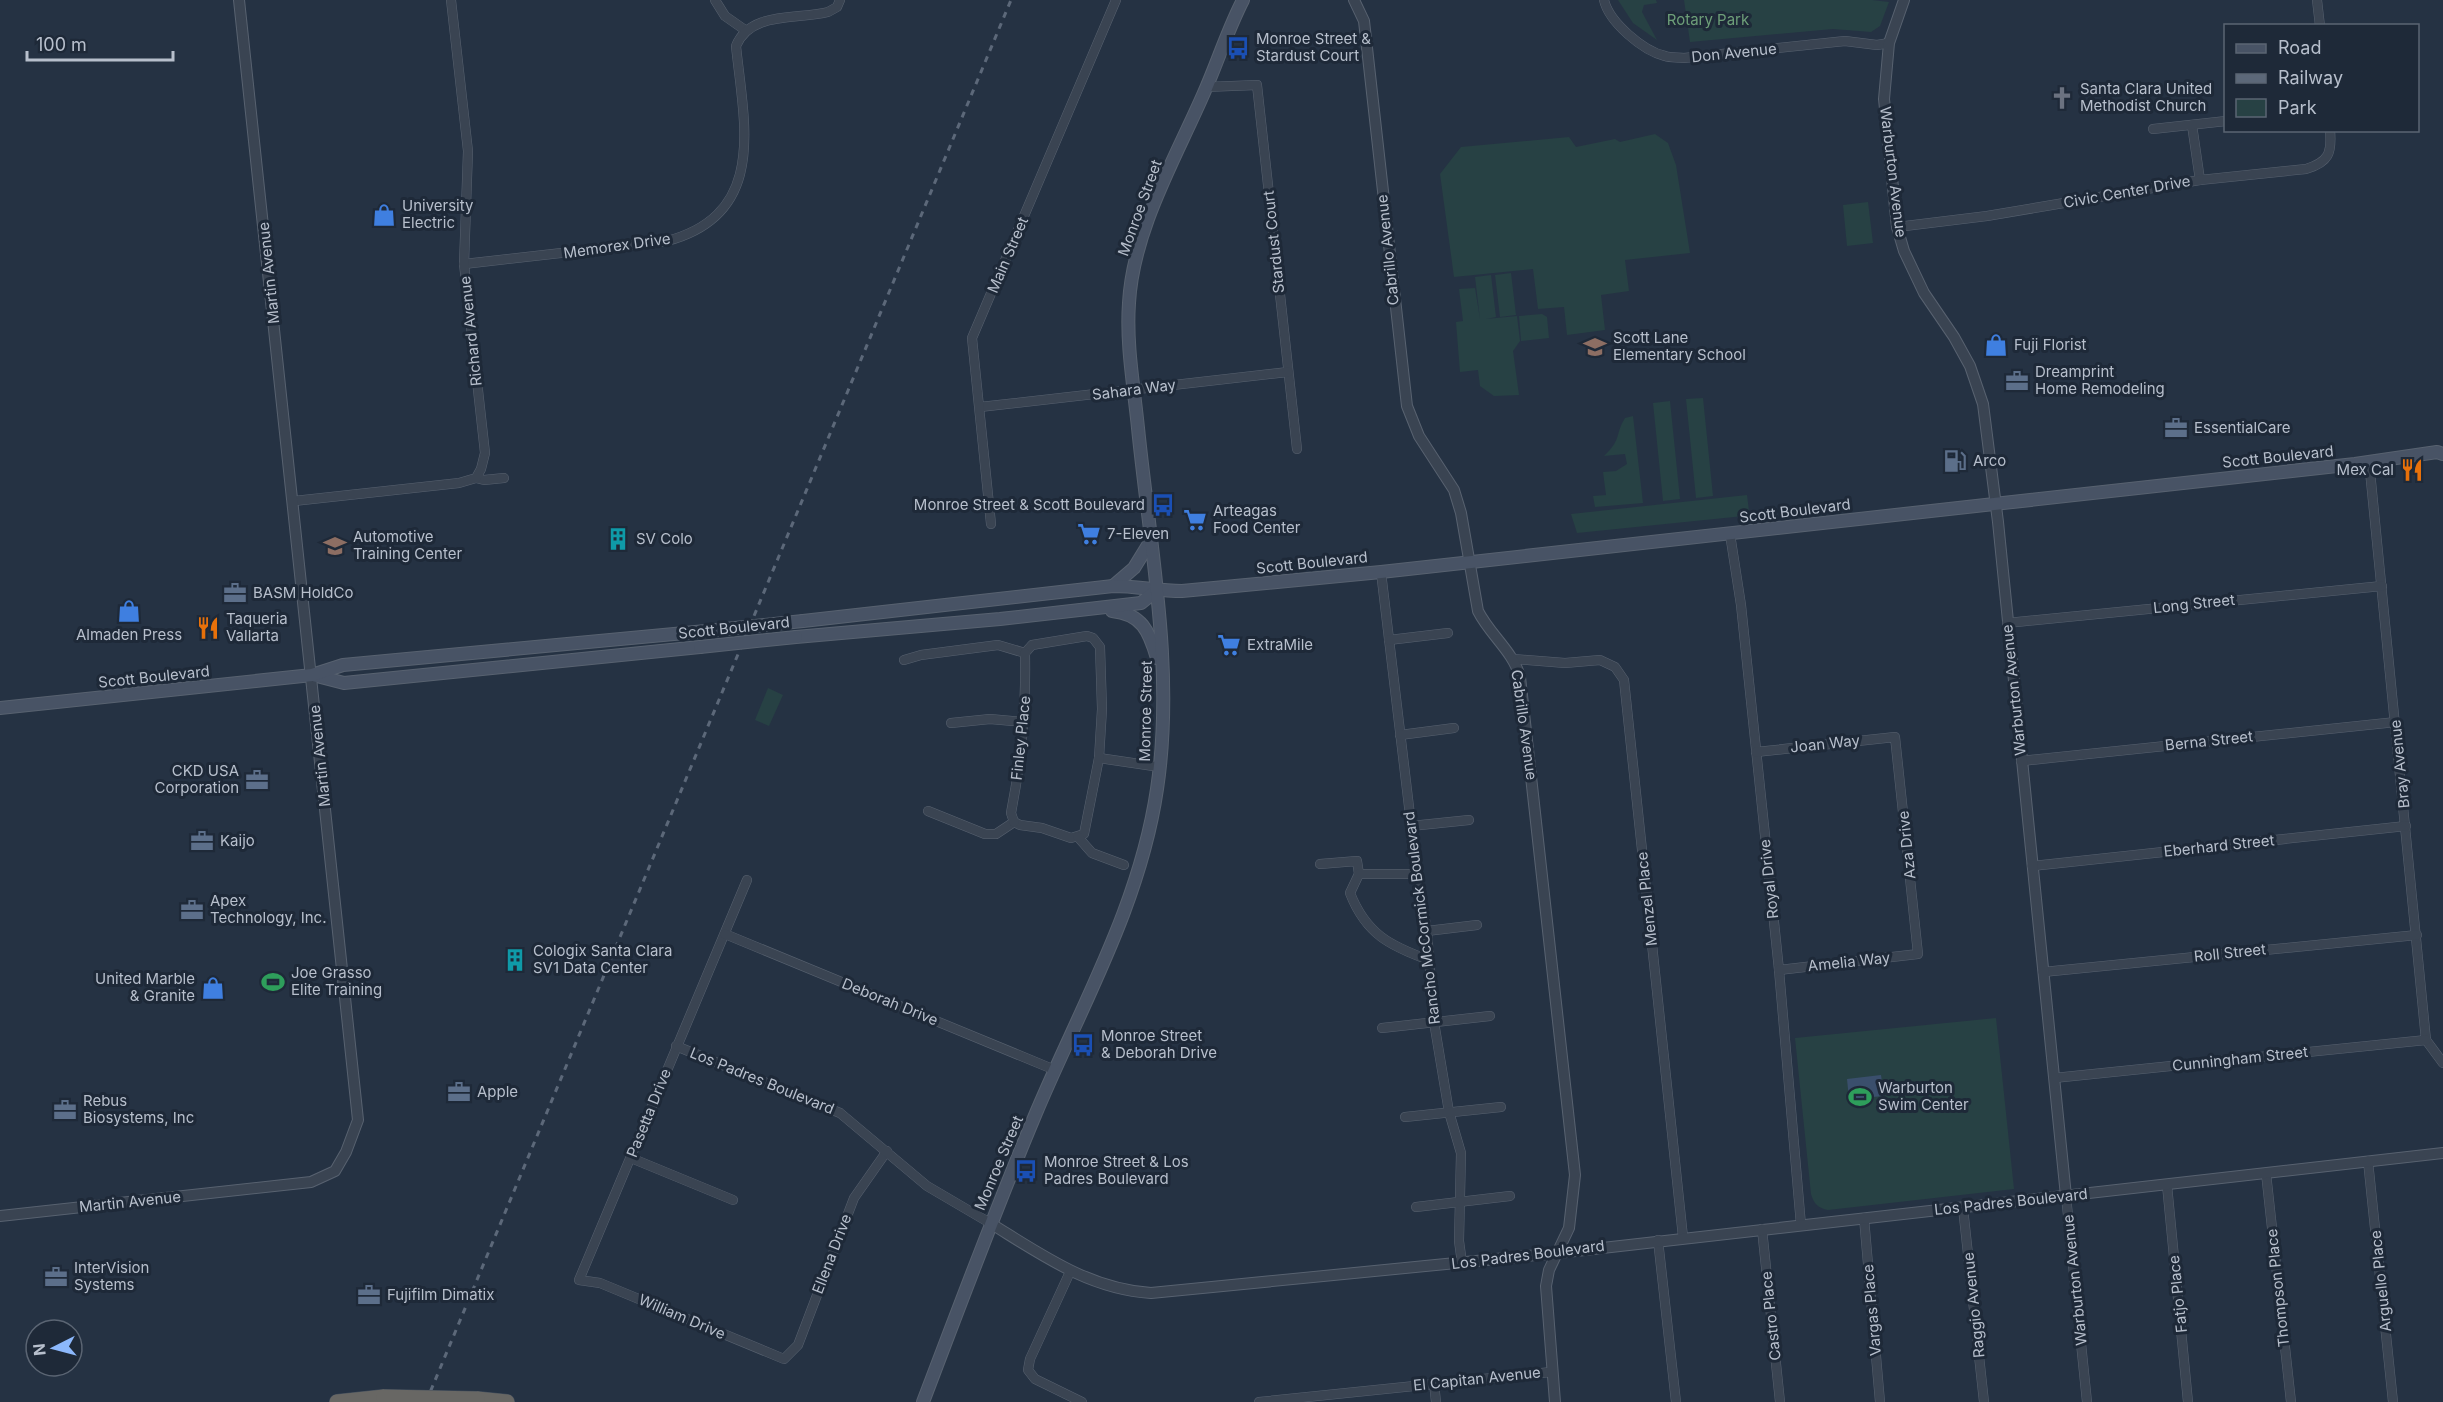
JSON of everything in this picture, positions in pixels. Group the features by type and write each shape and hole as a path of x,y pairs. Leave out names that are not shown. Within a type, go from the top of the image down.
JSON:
{"highway":[{"path":"337,1402 384,1397 507,1402"}],"main road":[{"name":"Monroe Street","path":"924,1402 990,1223 1122,921 1148,842 1160,767 1163,675 1128,322 1133,271 1159,194 1243,0"},
{"name":"Scott Boulevard","path":"0,708 312,675 343,665 706,631 1113,586 1139,586 1156,591 1204,589 1381,572 2369,461 2441,450"},
{"path":"1113,586 1134,568 1150,542"},
{"name":"Scott Boulevard","path":"312,675 344,684 1141,603 1156,591"},
{"path":"1086,609 1124,612 1138,619 1149,633 1163,675"}],"street":[{"name":"Martin Avenue","path":"0,1216 311,1182 335,1171 346,1152 358,1120 239,0"},
{"name":"Richard Avenue","path":"451,0 468,151 464,264 485,453 476,478"},
{"path":"715,0 725,16 745,30 761,21 828,12 837,7 840,0"},
{"name":"Main Street","path":"991,525 972,338 1116,0"},
{"name":"Cabrillo Avenue","path":"1354,0 1364,21 1407,406 1419,436 1454,490 1461,513 1478,611 1483,621 1514,659 1520,677 1575,1175 1569,1228 1549,1270 1546,1286 1555,1402"},
{"name":"Don Avenue","path":"1604,0 1606,11 1628,35 1664,56 1684,58 1845,41 1877,45 1889,43"},
{"name":"Warburton Avenue","path":"1904,0 1889,43 1884,99 1897,227 1912,270 1954,337 1973,374 1983,404 2087,1402"},
{"path":"2317,0 2319,24"},
{"name":"Memorex Drive","path":"464,264 667,241 683,237 708,221 734,189 744,162 746,143 736,46 745,30"},
{"name":"Stardust Court","path":"1206,87 1257,85 1298,449"},
{"path":"2153,129 2224,121"},
{"path":"2192,125 2200,180"},
{"name":"Civic Center Drive","path":"1897,227 1999,214 2200,180 2306,169 2321,165 2330,153 2330,132"},
{"name":"Sahara Way","path":"980,406 1288,372"},
{"name":"Bray Avenue","path":"2369,461 2426,1040"},
{"path":"294,501 459,483 476,478 484,480 504,478"},
{"name":"Royal Drive","path":"1730,534 1741,605 1779,970 1801,1226"},
{"name":"Rancho McCormick Boulevard","path":"1381,572 1417,874 1427,931 1434,1022 1449,1112 1461,1153 1459,1241 1462,1263"},
{"name":"Long Street","path":"2007,623 2382,586"},
{"path":"1389,640 1448,633"},
{"path":"904,660 921,655 998,645 1025,653 1032,645 1087,636 1094,638 1100,647 1102,709 1099,758 1084,834 1071,838 1014,822 996,834 985,834 928,811"},
{"name":"Finley Place","path":"1014,822 1011,813 1023,753 1025,653"},
{"name":"Menzel Place","path":"1514,659 1565,663 1600,660 1616,667 1624,680 1683,1237"},
{"path":"951,723 990,719 1025,722"},
{"name":"Berna Street","path":"2021,760 2396,722"},
{"path":"1400,735 1454,728"},
{"name":"Joan Way","path":"1756,752 1895,737"},
{"name":"Aza Drive","path":"1895,737 1918,954"},
{"path":"1099,758 1160,767"},
{"path":"1411,826 1469,820"},
{"name":"Eberhard Street","path":"2032,866 2406,826"},
{"path":"1078,837 1092,853 1124,865"},
{"path":"1320,864 1357,861 1359,874 1350,893 1357,912 1372,931 1397,948 1429,960"},
{"path":"1359,874 1417,874"},
{"name":"Pasetta Drive","path":"579,1280 747,880"},
{"path":"1427,931 1477,925"},
{"name":"Deborah Drive","path":"725,934 1055,1070"},
{"name":"Roll Street","path":"2043,972 2417,935"},
{"name":"Amelia Way","path":"1779,970 1918,954"},
{"path":"1382,1028 1490,1016"},
{"path":"2426,1040 2443,1063"},
{"name":"Cunningham Street","path":"2054,1078 2426,1040"},
{"name":"Los Padres Boulevard","path":"676,1046 840,1113 927,1186 1070,1272 1111,1288 1151,1293 1558,1253 1683,1237 1964,1208 2443,1153"},
{"path":"1405,1117 1501,1107"},
{"name":"Ellena Drive","path":"784,1359 798,1345 854,1198 886,1151"},
{"path":"632,1158 733,1200"},
{"name":"Arguello Place","path":"2368,1161 2393,1402"},
{"name":"Thompson Place","path":"2266,1173 2291,1402"},
{"name":"Fatjo Place","path":"2167,1185 2188,1402"},
{"path":"1416,1207 1510,1196"},
{"name":"Raggio Avenue","path":"1964,1208 1984,1402"},
{"name":"Vargas Place","path":"1864,1218 1880,1402"},
{"name":"Castro Place","path":"1762,1229 1780,1402"},
{"path":"1658,1240 1676,1402"},
{"path":"1070,1272 1030,1359 1028,1370 1035,1379 1082,1402"},
{"name":"William Drive","path":"579,1280 600,1283 784,1359"},
{"name":"El Capitan Avenue","path":"1259,1402 1551,1372"},
{"path":"1434,1383 1436,1402"}],"green space":[{"path":"1618,0 1656,0 1657,3 1644,5 1642,12 1657,40 1633,23"},
{"name":"Rotary Park","path":"1684,0 1872,0 1889,2 1880,26 1871,32 1833,29 1690,42"},
{"path":"1655,134 1668,143 1676,165 1690,253 1625,260 1629,291 1601,295 1605,330 1567,335 1564,307 1538,309 1533,269 1454,277 1440,174 1461,147 1569,137 1576,147 1615,139 1620,142"},
{"path":"1868,202 1873,243 1847,246 1843,205"},
{"path":"1511,273 1516,315 1500,317 1495,275"},
{"path":"1491,275 1496,317 1486,319 1517,316 1520,341 1513,351 1519,395 1494,396 1480,386 1478,370 1460,372 1456,322 1463,321 1459,289 1475,288 1480,319 1475,277"},
{"path":"1542,314 1547,317 1549,338 1521,341 1519,316"},
{"path":"1703,398 1713,496 1696,498 1686,399"},
{"path":"1670,401 1680,499 1663,501 1653,403"},
{"path":"1633,416 1643,503 1595,507 1593,496 1606,495 1603,472 1616,471 1627,464 1625,454 1604,456 1616,441 1625,418"},
{"path":"1747,495 1749,511 1744,516 1577,533 1571,514"},
{"path":"768,688 783,695 769,726 755,720"},
{"path":"1996,1018 2014,1189 1828,1210 1817,1205 1811,1194 1795,1038"}],"water":[{"path":"1881,1075 1884,1096 1849,1099 1847,1079"}],"railway":[{"path":"426,1402 1011,0"}],"place":[{"name":"Monroe Street & Stardust Court","path":"1238,48"},
{"name":"Santa Clara United Methodist Church","path":"2062,98"},
{"name":"University Electric","path":"384,215"},
{"name":"Fuji Florist","path":"1996,345"},
{"name":"Scott Lane Elementary School","path":"1595,347"},
{"name":"Dreamprint Home Remodeling","path":"2017,381"},
{"name":"EssentialCare","path":"2176,428"},
{"name":"Arco","path":"1955,461"},
{"name":"Mex Cal","path":"2412,470"},
{"name":"Monroe Street & Scott Boulevard","path":"1163,505"},
{"name":"Arteagas Food Center","path":"1195,520"},
{"name":"7-Eleven","path":"1089,534"},
{"name":"SV Colo","path":"618,539"},
{"name":"Automotive Training Center","path":"335,546"},
{"name":"BASM HoldCo","path":"235,593"},
{"name":"Almaden Press","path":"129,611"},
{"name":"Taqueria Vallarta","path":"208,628"},
{"name":"ExtraMile","path":"1229,645"},
{"name":"CKD USA Corporation","path":"257,780"},
{"name":"Kaijo","path":"202,841"},
{"name":"Apex Technology, Inc.","path":"192,910"},
{"name":"Cologix Santa Clara SV1 Data Center","path":"515,960"},
{"name":"Joe Grasso Elite Training","path":"273,982"},
{"name":"United Marble & Granite","path":"213,988"},
{"name":"Monroe Street & Deborah Drive","path":"1083,1045"},
{"name":"Apple","path":"459,1092"},
{"name":"Warburton Swim Center","path":"1860,1097"},
{"name":"Rebus Biosystems, Inc","path":"65,1110"},
{"name":"Monroe Street & Los Padres Boulevard","path":"1026,1171"},
{"name":"InterVision Systems","path":"56,1277"},
{"name":"Fujifilm Dimatix","path":"369,1295"}]}
